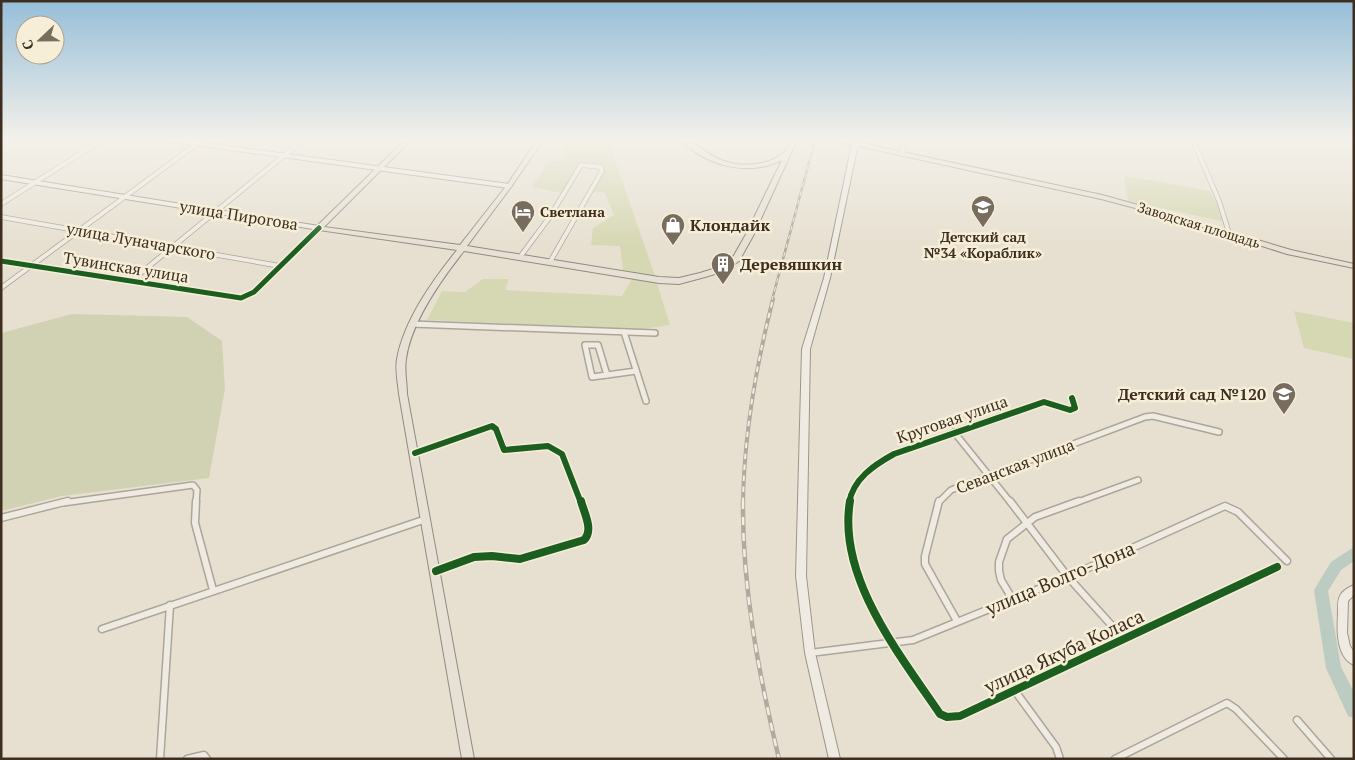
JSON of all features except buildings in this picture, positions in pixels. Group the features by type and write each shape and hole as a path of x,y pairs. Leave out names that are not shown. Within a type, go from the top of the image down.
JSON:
{"main road":[{"path":"319,228 370,175"},
{"path":"432,175 509,186"},
{"path":"468,759 401,376 401,360 412,324 444,271 516,175"},
{"name":"улица Пирогова","path":"1,177 319,228 462,248 659,280 679,281 716,271 736,259 750,236 777,175"},
{"path":"835,759 810,653 801,576 806,349 827,278 849,175"},
{"name":"Заводская площадь","path":"1002,175 1102,197 1290,252 1354,266"},
{"path":"1354,590 1345,596 1343,601 1344,646 1346,653 1354,660"}],"street":[{"path":"1,204 48,175"},
{"path":"1,288 154,175"},
{"path":"131,281 258,175"},
{"path":"520,257 549,218 574,175"},
{"path":"550,262 599,175"},
{"path":"1208,175 1219,201 1229,233"},
{"name":"улица Луначарского","path":"1,217 280,266"},
{"path":"280,266 319,228"},
{"name":"Тувинская улица","path":"1,261 235,298 247,296 254,292 280,266"},
{"path":"412,324 655,333"},
{"path":"624,332 646,401"},
{"path":"607,375 598,345 586,345 592,376 607,375 636,371"},
{"name":"Круговая улица","path":"892,644 861,587 850,542 848,511 851,493 856,483 881,461 908,447 1044,402 1052,402 1070,410 1074,408 1072,398"},
{"name":"Севанская улица","path":"957,621 927,568 925,556 936,508 944,495 951,490 1145,417 1154,416 1219,432"},
{"path":"414,453 492,426 496,429 504,450 548,446 557,450 565,458 578,492 588,528 588,536 584,540 527,558 474,557 436,571"},
{"path":"954,432 991,476 1068,577 1124,639"},
{"path":"1013,600 1001,580 999,562 1006,539 1028,525 1035,517 1138,480"},
{"path":"1,518 69,501 193,485 197,490 195,523 213,590"},
{"name":"улица Волго-Дона","path":"810,653 913,640 1068,577 1225,506 1238,512 1287,561"},
{"path":"102,628 427,519"},
{"name":"улица Якуба Коласа","path":"892,644 940,714 947,718 960,716 1277,567"},
{"path":"160,759 170,604"},
{"path":"1014,691 1056,747 1060,759"},
{"path":"1115,759 1227,703 1236,709 1284,759"},
{"path":"1297,720 1331,759"},
{"path":"188,759 206,757"}],"green space":[{"path":"540,175 576,175 566,194 532,187"},
{"path":"600,175 620,175 655,276 623,270 620,246 591,245 593,228 614,215 605,193 592,191"},
{"path":"1124,176 1210,191 1226,222 1128,201"},
{"path":"483,279 509,279 505,290 622,296 632,279 657,283 670,325 643,329 427,320 442,291 465,292"},
{"path":"1294,311 1354,323 1354,359 1304,348"},
{"path":"72,314 187,317 222,341 225,389 209,478 62,496 1,511 1,333"}],"waterway":[{"path":"1354,553 1336,566 1321,590 1334,668 1354,710"}],"railway":[{"path":"772,300 805,175"},
{"path":"743,503 748,425 761,349 773,299"},
{"path":"743,503 745,566 753,631 779,759"}],"cycle path":[{"path":"1,261 241,298 254,292 319,228"},
{"path":"1072,398 1075,408 1070,410 1044,402 894,454 881,461 856,483 851,493 848,511 850,542 861,587 892,644 940,714 947,717 960,716 1277,567"},
{"path":"415,453 492,426 496,429 504,450 548,446 562,454 578,492 589,528 588,536 584,540 520,559 492,556 474,557 436,571"}],"place":[{"name":"Детский сад №34 «Кораблик»","path":"983,228"},
{"name":"Светлана","path":"523,233"},
{"name":"Клондайк","path":"673,246"},
{"name":"Деревяшкин","path":"723,285"},
{"name":"Детский сад №120","path":"1284,415"}]}
